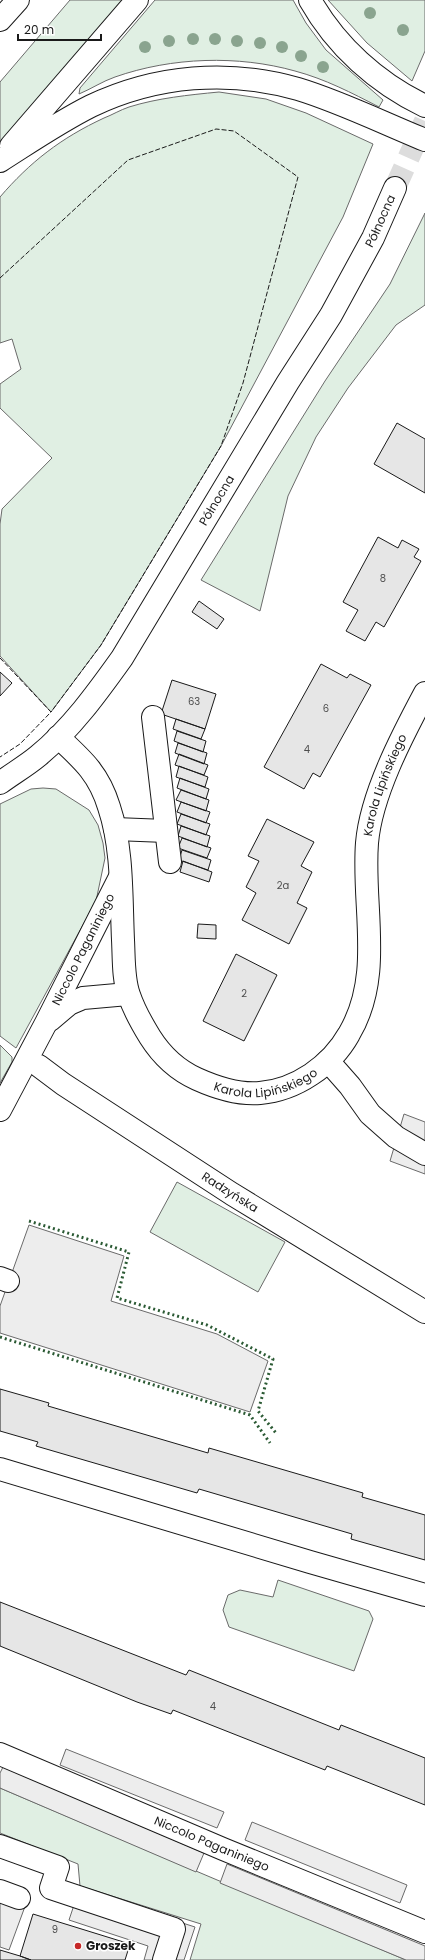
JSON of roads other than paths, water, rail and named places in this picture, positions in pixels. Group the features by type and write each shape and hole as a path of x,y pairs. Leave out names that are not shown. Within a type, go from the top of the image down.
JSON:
{"street":[{"path":"0,20 18,0"},
{"path":"0,160 137,0"},
{"path":"310,0 334,36 353,55 399,92 425,106"},
{"path":"0,160 59,124 90,107 119,94 146,85 172,80 205,78 237,78 298,89 425,140"},
{"name":"Północna","path":"0,783 38,756 58,737 101,689 143,624 288,382 331,315 373,238 395,188"},
{"name":"Karola Lipińskiego","path":"58,737 84,761 100,782 110,808 115,829 120,876 124,963 128,994 143,1026 158,1049 174,1066 213,1086 236,1092 254,1094 274,1092 297,1083 336,1054 349,1034 365,995 370,964 366,872 370,824 375,803 387,774 423,703"},
{"path":"153,717 170,862"},
{"path":"115,829 166,831"},
{"name":"Niccolo Paganiniego","path":"0,1110 46,1023 120,876"},
{"name":"Niccolo Paganiniego","path":"46,1023 69,1004 83,998 128,994"},
{"path":"328,1061 350,1086 370,1114 396,1137 425,1154"},
{"name":"Radzyńska","path":"39,1066 63,1084 232,1194 425,1312"},
{"path":"0,1469 425,1595"},
{"name":"Niccolo Paganiniego","path":"0,1754 223,1849 425,1932"},
{"path":"0,1846 58,1867 51,1888 174,1929 164,1960"}],"tunnel":[{"path":"395,188 425,121"}],"place":[{"name":"Groszek","path":"78,1946"}]}
